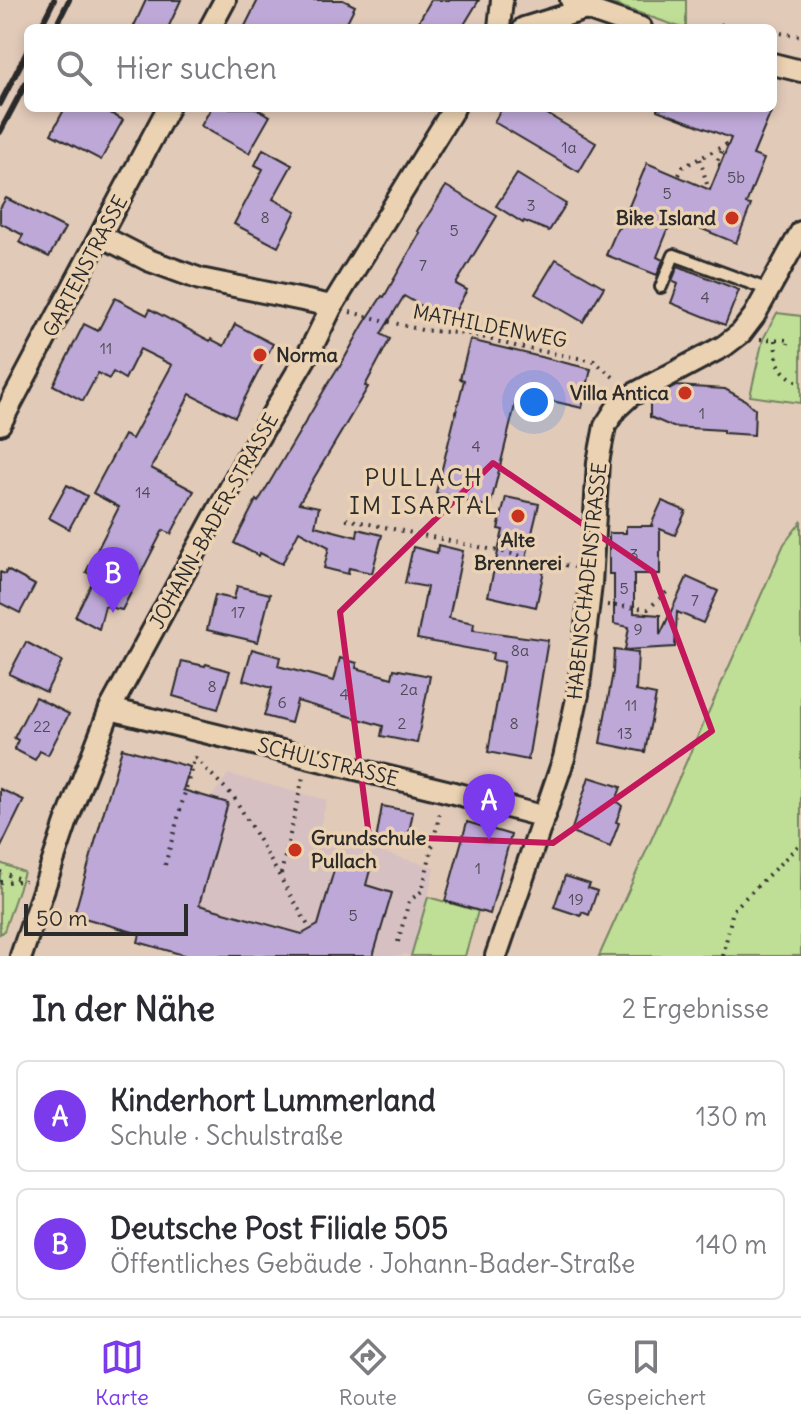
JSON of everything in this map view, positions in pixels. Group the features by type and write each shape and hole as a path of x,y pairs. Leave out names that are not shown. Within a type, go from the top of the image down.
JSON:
{"street":[{"path":"212,24 225,0"},
{"path":"499,24 502,0"},
{"path":"534,24 579,5 630,24"},
{"path":"777,65 801,71"},
{"name":"GARTENSTRASSE","path":"0,424 166,112"},
{"name":"JOHANN-BADER-STRASSE","path":"21,956 66,823 110,709 332,306 452,112"},
{"path":"630,396 724,346 741,333 754,316 801,232"},
{"path":"101,236 148,260 200,279 332,306"},
{"name":"HABENSCHADENSTRASSE","path":"496,956 564,758 578,694 589,603 598,462 605,426 616,409 630,396"},
{"name":"SCHULSTRASSE","path":"110,709 545,817"}],"lane":[{"path":"661,287 674,255 769,290"}],"path":[{"path":"777,33 801,36"},
{"path":"679,175 683,167 726,144 716,164 720,165"},
{"path":"700,159 708,188"},
{"name":"MATHILDENWEG","path":"332,306 422,330 469,334 594,361 613,376 630,396"},
{"path":"741,333 763,339 789,340 788,344"},
{"path":"775,340 777,362 786,376 801,384"},
{"path":"346,519 592,571"},
{"path":"589,603 648,609 670,589"},
{"path":"165,865 202,731"},
{"path":"195,758 234,797 310,929"},
{"path":"280,876 304,774"},
{"path":"398,942 409,901 422,891 446,791"},
{"path":"723,956 733,910 801,843"},
{"path":"0,872 22,880"}],"highlighted area":[{"path":"493,463 653,572 712,731 553,843 369,836 340,612"}],"shaded area":[{"name":"Grundschule Pullach","path":"228,774 327,800 318,834 434,867 428,897 478,911 465,956 184,956 228,803 211,798"}],"green space":[{"path":"602,0 686,0 686,24 671,24"},
{"path":"777,313 801,316 801,403 750,396 763,339"},
{"path":"801,522 801,956 599,956 784,544"},
{"path":"0,863 24,872 4,931 0,934"},
{"path":"428,897 478,911 465,956 411,956"}],"building":[{"path":"146,0 181,0 170,24 135,24"},
{"path":"258,0 343,0 355,6 346,24 246,24"},
{"path":"431,0 479,0 464,24 417,24"},
{"path":"63,112 108,112 123,120 101,160 51,134"},
{"path":"209,112 262,112 270,116 249,153 201,126"},
{"path":"500,112 544,112 596,143 579,172 494,122"},
{"path":"662,112 771,112 753,155 764,159 746,204 751,205 736,243 673,217 657,257 663,260 657,275 606,255 647,163 710,190 731,138"},
{"path":"263,149 292,165 273,199 296,211 278,247 234,224 263,169 255,165"},
{"path":"517,174 566,204 549,231 523,223 496,206"},
{"path":"446,186 497,216 456,284 467,290 449,322 404,296 381,334 390,339 365,386 368,387 299,503 319,507 315,526 357,537 358,529 382,535 372,573 349,568 348,574 324,568 329,547 299,531 282,564 234,543 256,500 258,502 363,325 384,297 420,233 418,231"},
{"path":"6,198 65,228 49,257 19,242 23,235 0,223 0,208"},
{"path":"556,259 604,287 583,322 535,294"},
{"path":"678,266 739,290 725,325 671,303 678,284 672,281"},
{"path":"115,298 147,315 150,309 224,346 235,324 273,344 235,417 190,394 151,468 194,491 171,534 163,530 122,610 105,606 99,629 75,616 95,577 86,572 119,507 93,493 124,435 132,439 172,365 140,349 125,379 113,372 109,379 98,373 83,401 53,385 84,324 98,331"},
{"path":"470,340 591,369 582,408 518,393 490,507 436,493 464,380 460,379"},
{"path":"676,386 725,389 745,400 755,409 754,435 673,427 650,417 650,400"},
{"path":"67,485 87,496 69,529 49,518"},
{"path":"506,497 539,504 525,562 545,566 536,607 488,596 503,530 498,529"},
{"path":"662,501 686,511 675,535 660,529 660,574 634,574 634,613 660,615 660,635 687,577 718,591 703,623 677,612 675,647 625,650 629,627 614,624 614,574 609,574 609,533 626,533 626,526 653,526"},
{"path":"438,545 463,551 449,618 474,623 473,630 548,640 528,760 488,752 504,662 492,660 493,653 417,639 427,587 405,583 413,547 437,553"},
{"path":"7,570 35,585 20,613 0,603 0,572 5,574"},
{"path":"237,586 270,594 258,642 207,630 215,595 234,599"},
{"path":"26,642 62,661 46,692 9,674"},
{"path":"252,649 280,657 278,666 334,681 340,658 357,663 356,668 392,678 394,669 430,676 417,743 381,736 383,726 297,701 291,723 264,716 272,688 243,680"},
{"path":"614,650 638,653 636,691 656,695 645,752 600,743"},
{"path":"182,661 230,671 218,709 173,696"},
{"path":"35,697 69,714 48,755 40,751 35,760 14,749 18,740 14,738"},
{"path":"122,748 190,767 183,790 228,803 199,905 302,934 318,925 337,860 370,870 366,885 392,893 373,956 187,956 138,942 140,934 74,915"},
{"path":"589,777 621,787 616,801 622,806 616,822 619,823 610,847 571,832"},
{"path":"0,789 24,800 0,849"},
{"path":"382,806 413,812 406,847 376,841"},
{"path":"467,822 511,835 490,914 445,901"},
{"path":"565,876 590,884 588,888 597,891 589,915 582,912 581,916 554,907"}],"railway":[{"path":"42,24 54,0"},
{"path":"57,24 69,0"},
{"path":"0,104 24,58"},
{"path":"0,132 24,87"}],"place":[{"name":"Bike Island","path":"732,218"},
{"name":"Norma","path":"260,355"},
{"name":"Villa Antica","path":"685,393"},
{"name":"Alte Brennerei","path":"518,516"},
{"name":"Deutsche Post Filiale 505","path":"113,613"},
{"name":"Kinderhort Lummerland","path":"489,840"},
{"name":"Grundschule Pullach","path":"295,850"}],"district":[{"name":"PULLACH IM ISARTAL","path":"424,492"}]}
